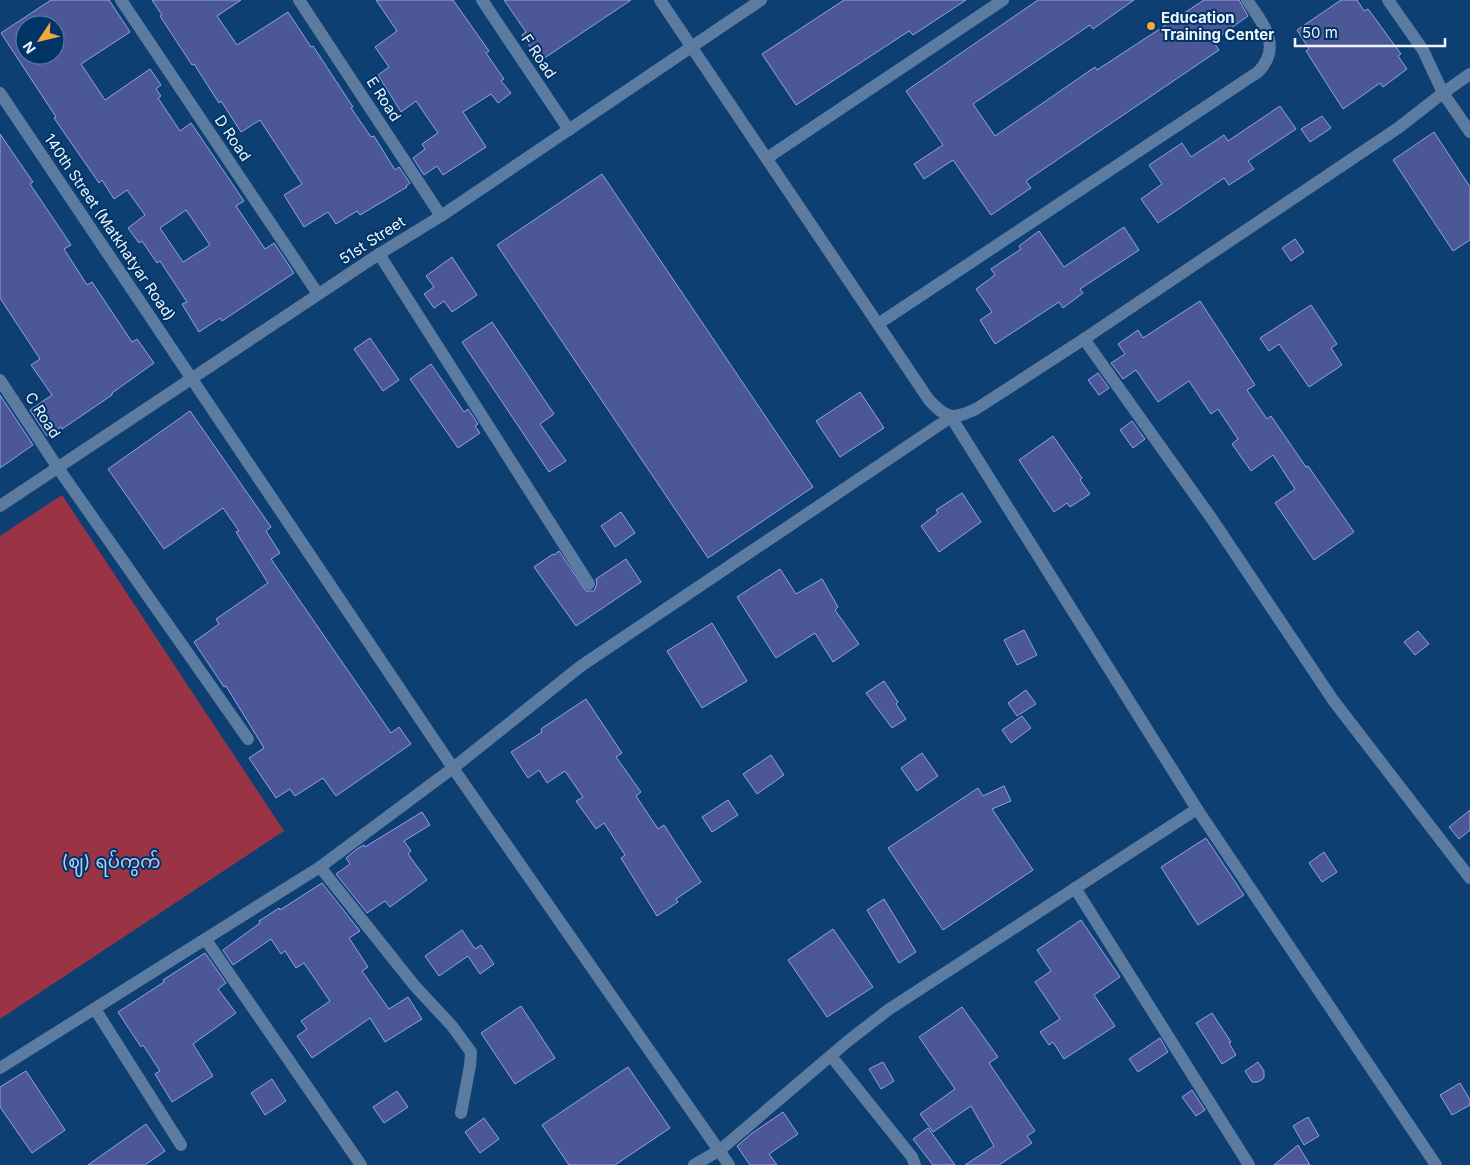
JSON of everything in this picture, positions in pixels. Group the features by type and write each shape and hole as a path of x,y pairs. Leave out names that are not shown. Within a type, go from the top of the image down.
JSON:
{"street":[{"name":"D Road","path":"121,0 318,294"},
{"name":"E Road","path":"299,0 441,216"},
{"name":"F Road","path":"482,0 569,130"},
{"path":"660,0 929,400 942,413 951,417 1197,809 1436,1165"},
{"name":"51st Street","path":"0,506 318,294 441,216 761,0"},
{"path":"767,158 1003,0"},
{"path":"878,324 1258,72 1266,63 1270,40 1266,28 1247,0"},
{"path":"1388,0 1423,50 1443,93 1470,132"},
{"path":"0,1068 320,867 454,768 581,666 951,417 963,415 976,409 1084,339 1398,128 1470,74"},
{"name":"140th Street (Matkhatyar Road)","path":"0,93 454,768 729,1165"},
{"path":"379,254 589,584"},
{"path":"1084,339 1212,519 1333,700 1470,878"},
{"name":"C Road","path":"0,380 58,468 248,739"},
{"path":"694,1165 720,1150 888,1010 1197,809"},
{"path":"320,867 414,985 452,1026 471,1052 461,1112"},
{"path":"1075,888 1249,1165"},
{"path":"206,940 361,1165"},
{"path":"95,1009 181,1145"},
{"path":"831,1056 912,1157 915,1165"}],"shaded area":[{"path":"62,495 284,831 0,1019 0,536"}],"building":[{"path":"51,0 109,0 130,32 81,64 105,100 150,69 161,85 156,89 161,96 158,98 180,131 191,123 244,201 236,206 265,249 274,243 294,273 222,321 220,318 199,332 182,304 187,302 160,261 157,263 142,241 139,243 128,228 145,215 127,190 114,199 102,180 99,183 54,118 56,117 22,65 65,65 65,15 28,15","holes":["186,210 210,245 183,262 160,228"]},
{"path":"152,0 241,0 217,16 237,45 288,12 311,47 313,46 371,137 374,136 395,170 399,167 410,183 407,187 360,215 357,211 336,224 328,212 304,227 284,195 302,184 260,120 241,132 221,101 219,103 194,64 192,65 160,16 162,15"},
{"path":"376,0 453,0 489,51 486,53 504,79 501,81 511,93 498,103 491,94 463,112 486,147 443,175 437,166 424,175 413,158 425,149 422,144 438,133 416,101 401,112 378,75 389,67 375,47 397,31"},
{"path":"504,0 631,0 540,61 522,35 526,32"},
{"path":"844,0 966,0 913,35 909,31 796,105 762,54"},
{"path":"1038,0 1134,0 1093,29 1090,25 973,104 995,136 1095,67 1097,70 1204,0 1239,0 1248,16 1213,41 1219,50 1026,181 1031,188 991,215 953,160 924,179 914,164 943,145 906,91"},
{"path":"1341,0 1357,0 1364,11 1368,9 1401,54 1398,56 1407,69 1383,87 1380,83 1343,109 1306,51 1309,49 1297,30"},
{"path":"15,24 15,54 1,33"},
{"path":"1280,106 1296,129 1248,161 1254,169 1229,185 1224,178 1158,223 1141,199 1162,184 1149,165 1182,143 1191,157 1224,135 1228,141"},
{"path":"1322,116 1331,128 1310,142 1301,129"},
{"path":"1434,132 1470,187 1470,240 1453,251 1393,160"},
{"path":"0,134 33,182 30,184 71,245 64,249 87,285 92,282 132,342 137,339 154,363 112,393 112,395 62,429 61,427 47,436 30,410 52,395 31,365 40,359 0,298"},
{"path":"602,174 813,487 708,558 497,245"},
{"path":"1124,227 1139,250 1080,289 1083,293 1063,308 1059,302 995,344 980,320 992,312 976,289 995,275 991,269 1021,249 1019,246 1039,231 1064,267"},
{"path":"1295,239 1304,252 1291,261 1282,248"},
{"path":"452,257 477,295 452,312 444,301 434,308 424,294 434,287 426,276"},
{"path":"1200,301 1255,385 1247,390 1267,419 1271,416 1354,532 1314,560 1275,503 1295,489 1273,455 1251,471 1232,444 1238,439 1218,409 1211,414 1189,381 1158,402 1136,370 1123,379 1111,363 1125,354 1118,344 1138,330 1143,338"},
{"path":"1311,305 1337,344 1331,348 1342,365 1309,387 1279,344 1269,351 1260,338"},
{"path":"492,322 554,414 540,424 566,461 549,472 462,342"},
{"path":"370,338 399,380 383,391 354,349"},
{"path":"431,364 464,412 468,409 478,424 475,426 480,433 458,448 410,379"},
{"path":"1098,373 1109,388 1099,395 1088,380"},
{"path":"860,392 884,428 840,457 816,421"},
{"path":"0,395 33,445 0,468"},
{"path":"190,411 271,527 266,531 280,553 271,559 391,733 399,727 411,744 336,796 323,778 295,796 290,789 276,798 249,758 264,748 226,686 224,687 194,642 219,624 216,619 268,583 236,532 239,531 223,508 164,549 108,469"},
{"path":"1132,421 1145,439 1133,448 1120,430"},
{"path":"1053,436 1082,478 1080,480 1090,494 1070,507 1067,503 1054,512 1019,460"},
{"path":"962,493 981,522 939,552 921,526 938,513 936,510"},
{"path":"621,512 635,533 615,547 601,526"},
{"path":"559,551 586,591 594,591 597,584 596,579 626,559 641,582 576,626 534,567"},
{"path":"780,569 796,594 822,579 838,607 835,610 859,644 833,662 815,633 776,658 737,597"},
{"path":"712,623 747,681 702,708 667,651"},
{"path":"1024,630 1037,655 1017,665 1004,640"},
{"path":"1418,631 1429,644 1415,655 1404,642"},
{"path":"884,681 898,702 896,704 906,719 892,728 866,693"},
{"path":"1026,690 1036,704 1017,716 1008,703"},
{"path":"586,699 622,753 616,757 641,792 636,796 658,829 664,825 701,882 676,899 678,902 657,916 621,858 625,855 604,823 596,829 576,801 583,797 565,771 547,783 539,770 528,778 511,752 542,732 541,729"},
{"path":"1022,716 1031,728 1011,743 1002,730"},
{"path":"922,753 938,776 917,791 901,768"},
{"path":"771,755 784,775 757,794 743,774"},
{"path":"1004,786 1011,801 992,809 1033,870 943,930 888,848 978,788 983,796"},
{"path":"728,800 738,815 712,832 702,817"},
{"path":"1470,810 1470,830 1459,839 1449,827"},
{"path":"422,812 430,825 404,841 411,851 408,854 427,880 390,907 385,901 367,913 336,874 350,864 346,858 357,849 364,845 365,847"},
{"path":"1206,838 1244,895 1198,925 1161,867"},
{"path":"1324,852 1337,872 1322,882 1309,863"},
{"path":"322,883 360,931 349,938 368,967 362,971 389,1009 408,997 422,1019 385,1042 370,1018 312,1058 297,1036 307,1029 301,1021 330,1001 304,963 296,968 285,951 281,954 271,939 233,965 223,950 260,923 259,921"},
{"path":"884,899 916,952 899,963 867,910"},
{"path":"1081,920 1120,977 1094,995 1115,1026 1064,1059 1053,1042 1049,1045 1040,1032 1060,1019 1035,982 1051,971 1037,950"},
{"path":"833,929 873,987 827,1017 788,960"},
{"path":"462,930 475,949 481,945 494,964 480,974 468,956 439,976 425,956"},
{"path":"205,953 226,983 218,989 236,1013 193,1044 213,1076 172,1102 155,1074 160,1071 143,1045 141,1047 118,1012"},
{"path":"521,1006 555,1058 515,1084 481,1033"},
{"path":"962,1007 998,1057 989,1063 1035,1131 1027,1136 1032,1143 999,1165 965,1165 994,1146 971,1106 933,1132 920,1114 955,1089 919,1037"},
{"path":"1212,1013 1231,1042 1229,1043 1236,1055 1222,1064 1196,1023"},
{"path":"1160,1038 1168,1052 1138,1072 1129,1059"},
{"path":"883,1062 894,1081 881,1089 869,1069"},
{"path":"1258,1062 1264,1071 1264,1078 1258,1082 1252,1082 1245,1071"},
{"path":"628,1067 670,1128 615,1165 569,1165 542,1125"},
{"path":"26,1071 65,1130 32,1153 0,1107 0,1087"},
{"path":"272,1079 286,1101 265,1115 251,1093"},
{"path":"1460,1083 1470,1100 1470,1105 1452,1115 1440,1095"},
{"path":"1192,1090 1205,1110 1196,1116 1182,1097"},
{"path":"397,1091 408,1107 384,1123 373,1107"},
{"path":"783,1112 798,1134 769,1154 777,1165 750,1165 737,1146"},
{"path":"1308,1117 1319,1136 1304,1145 1293,1126"},
{"path":"484,1118 499,1139 480,1153 465,1132"},
{"path":"146,1124 165,1151 145,1165 88,1165"},
{"path":"928,1128 955,1165 933,1165 913,1139"},
{"path":"1298,1145 1310,1165 1274,1165"}],"place":[{"name":"Education Training Center","path":"1151,26"}],"district":[{"name":"(ဈ) ရပ်ကွက်","path":"111,861"}]}
